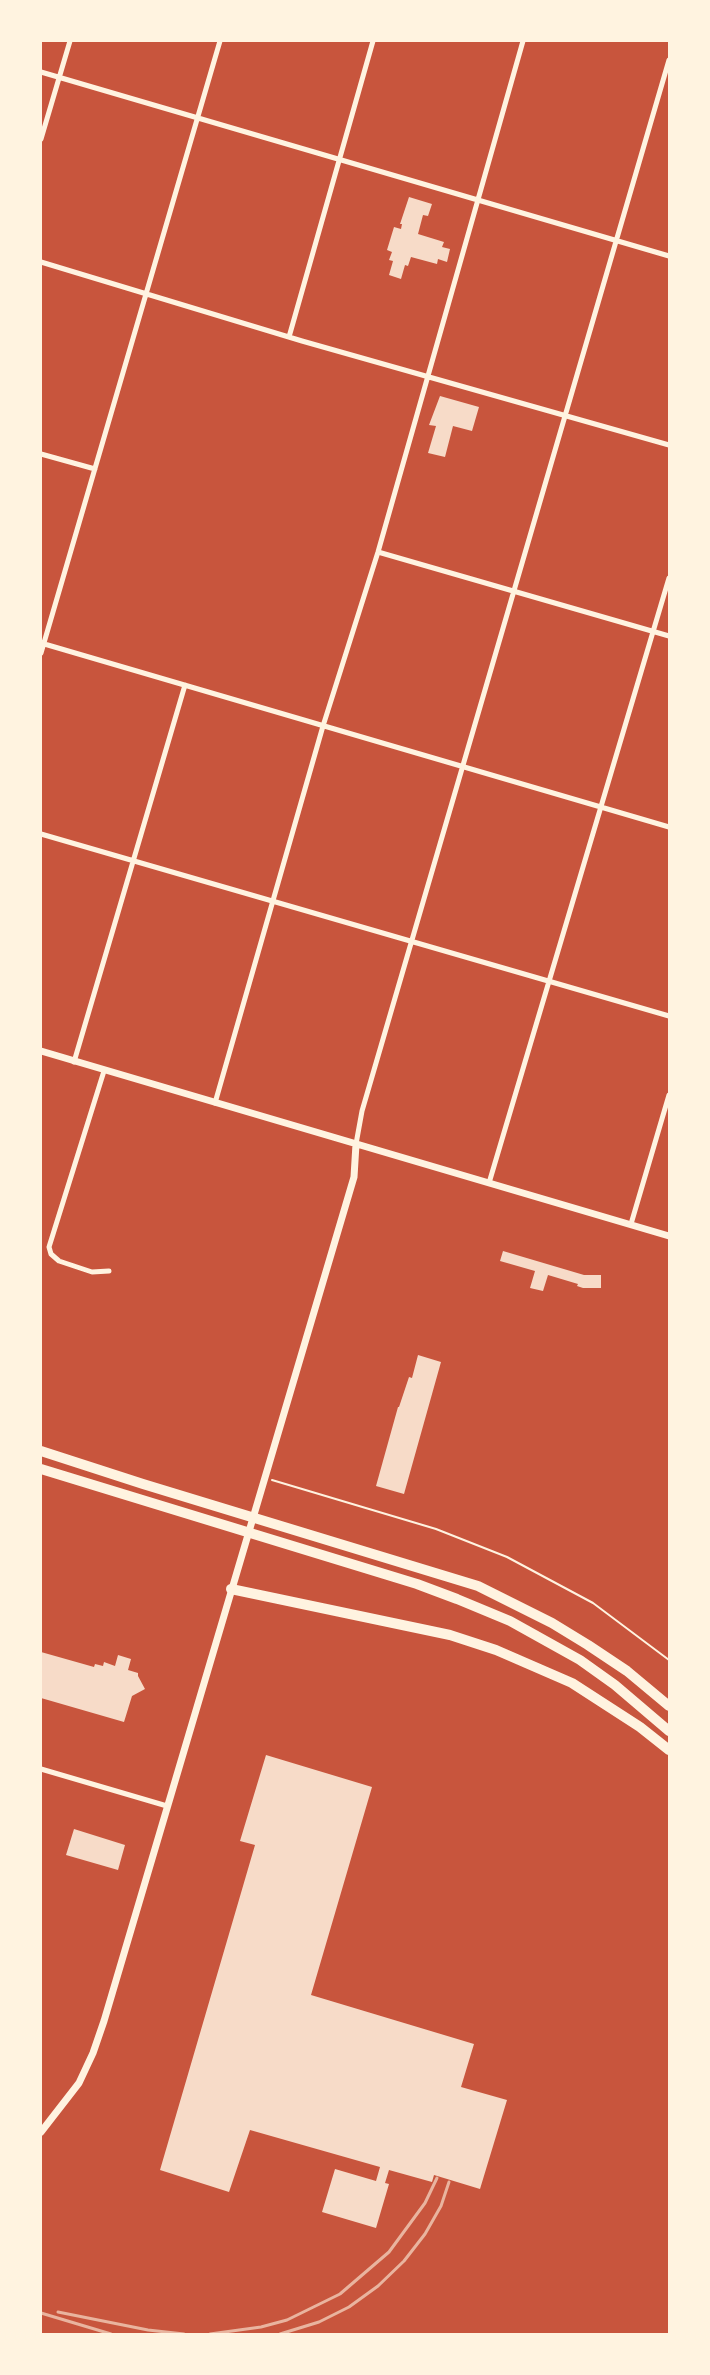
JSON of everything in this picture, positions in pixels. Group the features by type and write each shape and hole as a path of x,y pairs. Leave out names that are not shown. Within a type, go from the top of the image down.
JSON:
{"highway":[{"path":"41,1451 478,1586 552,1623 627,1671 669,1706"},
{"path":"41,1469 417,1584 510,1621 580,1660 622,1690 669,1730"},
{"path":"231,1589 450,1635 496,1650 572,1683 640,1726 669,1750"}],"street":[{"path":"41,139 70,41"},
{"path":"41,653 220,41"},
{"path":"289,337 373,41"},
{"path":"215,1103 323,726 378,552 523,41"},
{"path":"41,2132 79,2083 93,2053 354,1178 356,1144 362,1111 669,60"},
{"path":"41,72 340,158 669,256"},
{"path":"41,262 289,337 669,445"},
{"path":"41,454 95,470"},
{"path":"378,552 669,636"},
{"path":"490,1183 548,981 669,578"},
{"path":"43,644 669,826"},
{"path":"74,1062 185,685"},
{"path":"41,834 669,1016"},
{"path":"41,1051 669,1236"},
{"path":"41,1056 74,1062"},
{"path":"104,1071 52,1232 49,1247 51,1254 59,1261 92,1272 102,1273 109,1270"},
{"path":"631,1224 669,1095"},
{"path":"41,1769 167,1806"}],"path":[{"path":"279,1482 436,1529 518,1562 593,1603 629,1628 669,1660"}],"building":[{"path":"409,197 432,204 428,216 423,215 418,234 444,242 442,247 450,249 447,262 438,259 437,264 411,257 408,266 405,265 401,279 389,275 393,261 389,260 392,252 387,250 394,227 401,229 402,224 400,224"},
{"path":"440,396 479,407 472,431 453,426 445,457 428,453 436,426 429,425"},
{"path":"503,1251 584,1275 601,1275 601,1288 583,1288 577,1286 578,1284 548,1275 543,1291 530,1288 535,1271 500,1261"},
{"path":"418,1355 441,1362 404,1494 376,1486 398,1407 409,1377 412,1378"},
{"path":"41,1652 94,1667 95,1664 103,1666 104,1662 115,1666 118,1655 131,1659 128,1670 138,1673 145,1689 132,1696 124,1722 41,1698"},
{"path":"266,1755 372,1787 311,1995 474,2044 461,2087 507,2100 480,2189 434,2175 432,2182 389,2170 385,2183 389,2184 376,2228 322,2212 335,2169 376,2181 380,2167 250,2130 229,2192 160,2170 255,1845 240,1841"},
{"path":"74,1829 125,1845 118,1870 66,1855"}],"railway":[{"path":"210,2334 261,2327 287,2320 340,2294 389,2252 425,2203 437,2178"},
{"path":"280,2334 319,2322 349,2307 378,2286 404,2261 425,2234 441,2206 449,2182"},
{"path":"58,2312 148,2330 184,2334"},
{"path":"41,2313 111,2334"}]}
